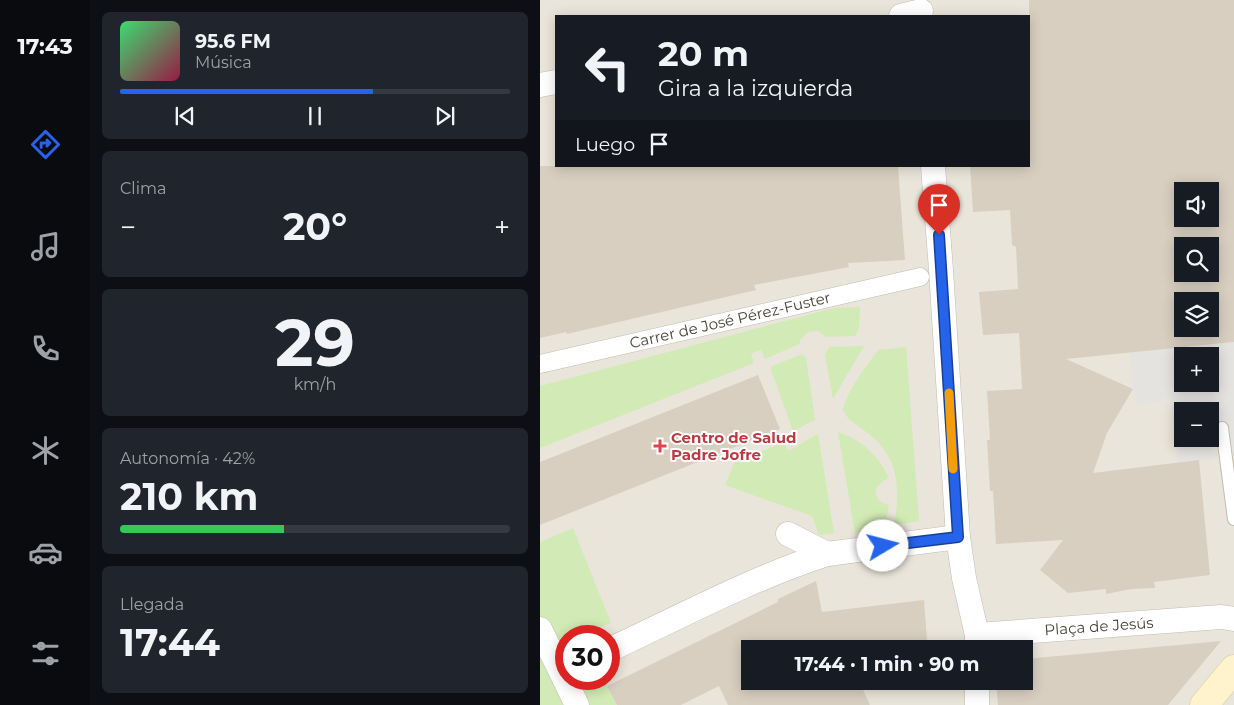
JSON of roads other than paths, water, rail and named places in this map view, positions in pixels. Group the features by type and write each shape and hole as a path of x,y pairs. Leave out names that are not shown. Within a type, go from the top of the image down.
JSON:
{"main road":[{"path":"1204,705 1234,669"}],"street":[{"path":"540,85 555,82"},
{"path":"933,167 958,537 977,640"},
{"name":"Carrer de José Pérez-Fuster","path":"540,364 920,277"},
{"path":"788,534 827,554"},
{"path":"620,645 758,580 827,554 958,537"},
{"name":"Plaça de Jesús","path":"997,640 1221,617 1234,619"},
{"path":"540,629 555,655"},
{"path":"571,690 577,705"},
{"path":"976,690 977,705"}],"lane":[{"path":"1222,428 1234,519"}],"place":[{"name":"Centro de Salud Padre Jofre","path":"660,446"}]}
